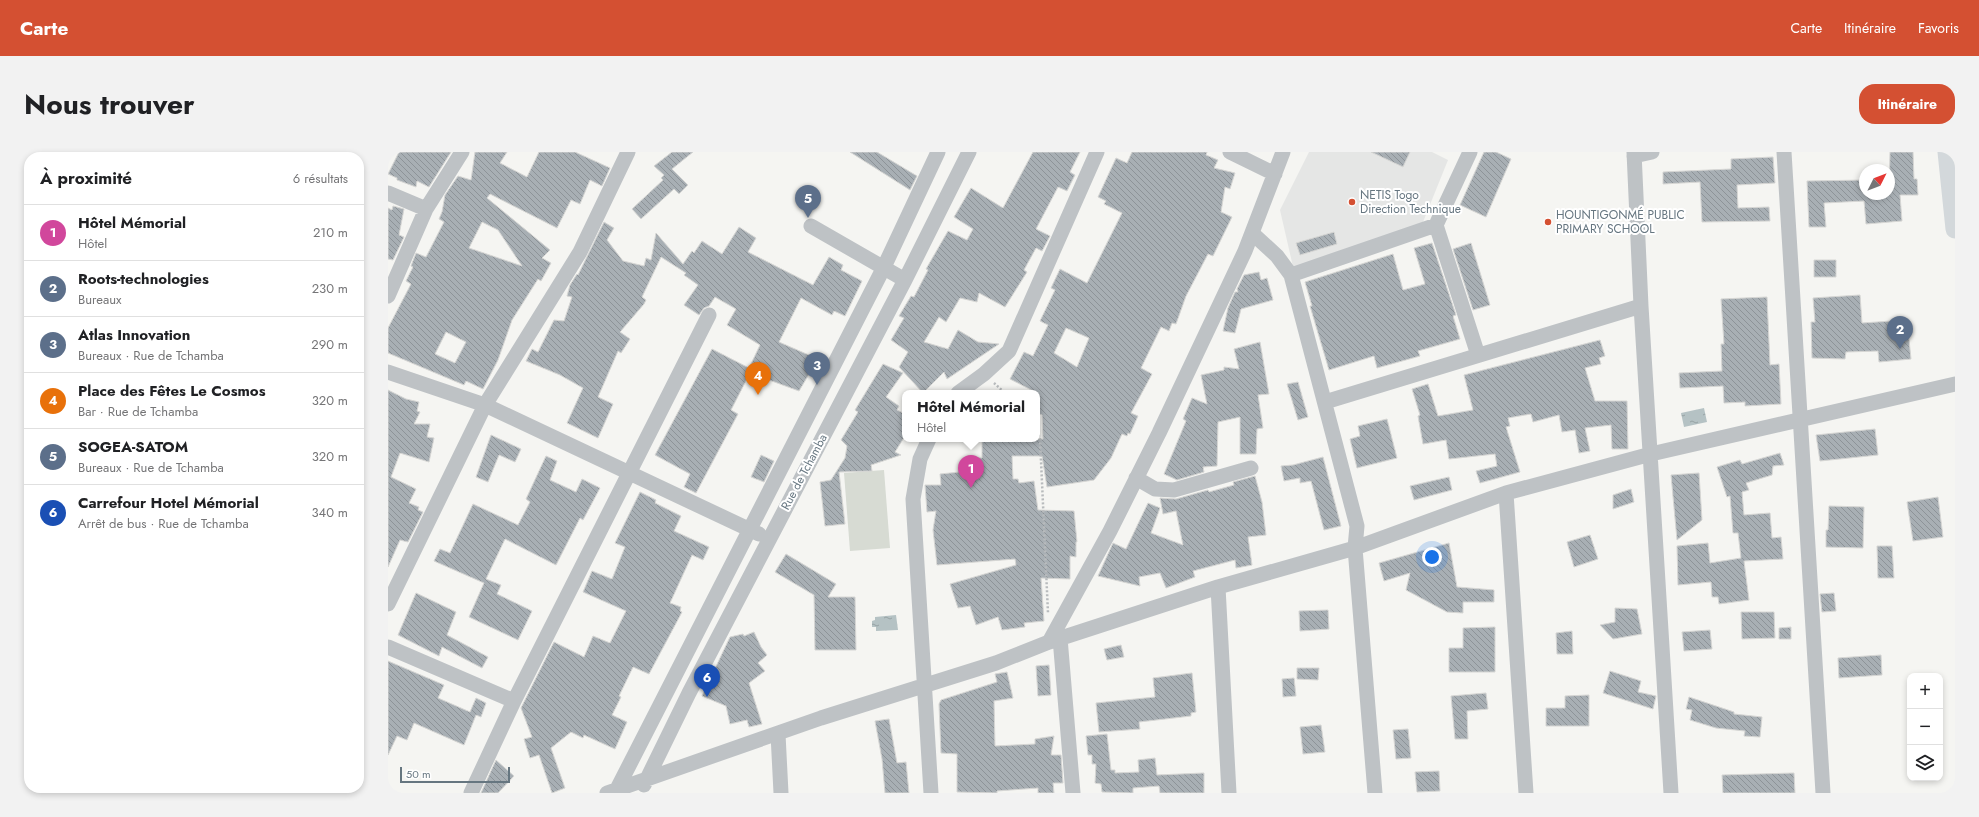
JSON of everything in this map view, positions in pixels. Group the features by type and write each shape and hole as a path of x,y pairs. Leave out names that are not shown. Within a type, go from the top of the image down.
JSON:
{"main road":[{"path":"1947,152 1955,229"}],"street":[{"path":"388,296 426,209 462,152"},
{"path":"388,604 485,405 580,252 628,152"},
{"name":"Rue de Tchamba","path":"643,787 689,693 905,280 970,152"},
{"path":"962,390 984,374 1009,351 1097,152"},
{"path":"1230,152 1275,174"},
{"path":"1073,793 1055,640 1163,426 1252,233 1283,152"},
{"path":"1470,152 1436,225 1478,355"},
{"path":"1652,152 1634,154 1641,306 1671,793"},
{"path":"1784,152 1823,793"},
{"name":"Rue de Tchamba","path":"613,792 750,530 884,267 935,153"},
{"path":"388,193 426,209"},
{"path":"1291,275 1436,225"},
{"path":"811,226 905,280"},
{"path":"1252,233 1277,256 1291,275 1357,526 1355,548 1375,793"},
{"path":"1325,402 1641,306"},
{"path":"471,793 514,701 709,315"},
{"path":"388,372 485,405 769,539"},
{"path":"613,792 643,787 821,718 996,663 1055,640 1218,587 1355,548 1506,493 1651,454 1955,384"},
{"path":"928,442 920,459 913,500 931,793"},
{"path":"1136,478 1155,489 1174,490 1251,468"},
{"path":"1506,493 1526,793"},
{"path":"1218,587 1229,793"},
{"path":"388,647 514,701"},
{"path":"778,734 781,793"}],"path":[{"path":"1040,439 1055,640"}],"shaded area":[{"path":"1309,152 1432,152 1448,160 1421,227 1294,271 1280,210"},
{"path":"884,470 890,548 850,551 844,473"}],"water":[{"path":"1704,408 1707,422 1684,427 1681,413"},
{"path":"896,615 898,630 876,631 876,627 872,627 872,621 875,620 875,617"}],"building":[{"path":"399,152 451,152 429,187 417,181 416,187 397,180 397,178 388,174"},
{"path":"475,152 507,152 500,163 527,177 539,152 575,152 610,168 602,186 590,180 580,204 571,200 557,228 490,194 487,198 550,250 542,258 551,263 541,281 538,279 512,320 498,360 483,389 466,381 464,385 388,353 388,328 411,284 406,281 413,267 411,266 416,253 426,257 444,222 439,219 442,212 445,195 458,176 471,180","holes":["482,222 498,230 522,266 469,248","446,332 466,342 455,363 435,354"]},
{"path":"672,152 693,152 672,169 688,185 679,194 674,189 641,219 632,209 663,180 661,178 664,175 654,166"},
{"path":"850,152 877,152 917,176 910,190"},
{"path":"1033,152 1080,152 1070,172 1075,175 1067,191 1058,187 1036,229 1050,236 1042,251 1036,248 1024,270 1027,272 1005,307 979,293 977,302 960,298 946,322 939,317 924,342 948,349 958,330 978,342 999,344 947,379 944,372 926,390 920,390 899,367 908,352 891,340 904,318 899,316 911,296 914,297 928,270 926,269 948,231 967,240 973,229 954,217 971,188 1003,208"},
{"path":"1132,152 1207,152 1206,155 1218,160 1214,168 1235,173 1230,189 1225,187 1221,212 1232,217 1213,256 1208,254 1186,296 1176,324 1172,323 1169,331 1161,327 1141,368 1152,374 1131,413 1138,416 1130,434 1128,433 1127,436 1122,434 1111,458 1094,480 1047,487 1042,456 1012,456 1013,479 1018,479 1019,483 1034,481 1038,510 1074,511 1077,542 1076,557 1070,556 1070,579 1041,578 1044,621 1024,623 1025,627 1002,630 998,617 976,625 970,606 958,608 950,584 1016,565 1015,559 937,565 933,530 936,511 927,512 925,485 941,485 940,474 960,472 963,461 977,464 978,458 982,458 982,442 1040,442 1040,439 1043,439 1042,415 1040,414 1040,390 1031,390 1010,379 1024,352 1033,356 1048,325 1040,321 1055,290 1051,288 1060,269 1087,283 1122,213 1104,204 1106,201 1098,197 1116,158 1127,163","holes":["1066,328 1089,338 1077,367 1054,353"]},
{"path":"1371,152 1410,152 1403,167"},
{"path":"1484,152 1496,152 1511,159 1486,217 1460,205"},
{"path":"1890,152 1913,152 1914,179 1917,179 1918,195 1900,195 1902,221 1866,224 1864,201 1824,203 1826,227 1809,227 1807,181 1859,180 1859,200 1895,200 1895,164 1890,164"},
{"path":"1773,157 1775,183 1737,185 1738,208 1769,207 1770,221 1702,222 1700,182 1663,184 1663,172 1731,169 1731,159"},
{"path":"393,206 404,209 399,235 404,237 393,260 388,259 388,208 392,210"},
{"path":"604,222 614,228 607,240 623,261 644,266 646,258 651,260 656,233 683,264 692,251 694,253 702,241 722,254 739,227 756,238 748,252 813,285 829,257 843,265 841,270 862,281 845,316 834,311 832,315 801,298 779,342 818,359 799,391 750,373 731,410 738,414 696,493 684,487 690,474 655,455 712,349 749,368 760,345 727,325 736,309 715,297 709,306 704,308 699,315 684,305 698,285 684,275 686,273 661,257 642,297 646,300 644,304 620,332 630,339 621,353 618,351 598,397 613,404 598,438 567,423 583,388 560,375 526,361 532,349 538,352 554,320 564,321 572,297 567,296 570,285 577,274 578,275"},
{"path":"1334,232 1337,244 1300,255 1296,243"},
{"path":"1432,243 1456,315 1453,316 1460,339 1418,351 1420,356 1377,368 1374,356 1329,370 1310,306 1312,306 1305,282 1393,254 1403,290 1425,284 1414,248"},
{"path":"1471,243 1490,305 1473,310 1453,249"},
{"path":"1814,260 1836,260 1836,277 1814,277"},
{"path":"1259,272 1261,280 1267,278 1273,300 1241,309 1235,333 1223,331 1228,308 1235,292 1238,292 1237,289 1244,275"},
{"path":"1860,295 1862,323 1907,320 1911,359 1879,362 1878,351 1846,352 1845,359 1812,358 1811,322 1815,322 1813,298"},
{"path":"1767,297 1770,365 1779,364 1781,404 1745,406 1745,402 1724,403 1723,386 1680,388 1679,373 1722,371 1721,344 1724,344 1721,299"},
{"path":"1600,340 1605,356 1599,358 1601,364 1585,368 1595,401 1627,401 1628,449 1612,449 1611,425 1585,428 1590,451 1579,453 1575,430 1562,432 1559,415 1533,422 1531,414 1508,418 1510,426 1506,427 1520,472 1480,483 1476,471 1497,466 1495,454 1449,459 1446,440 1423,444 1418,416 1420,415 1412,389 1428,384 1438,416 1473,410 1464,375"},
{"path":"1260,342 1269,394 1258,395 1263,428 1257,429 1256,454 1240,454 1240,417 1218,422 1217,466 1203,467 1204,472 1177,480 1164,474 1186,421 1183,419 1192,398 1207,404 1201,375 1224,370 1224,367 1239,369 1234,349"},
{"path":"883,364 903,373 886,397 899,406 897,410 902,412 902,441 895,452 901,455 871,465 872,471 839,472 845,524 825,526 820,482 831,480 845,458 847,446 841,440 858,412 855,410"},
{"path":"1298,382 1308,417 1298,420 1287,384"},
{"path":"388,390 406,399 419,402 417,411 420,412 414,424 430,424 427,437 434,438 429,462 400,453 391,477 416,489 409,503 419,507 418,510 423,512 408,542 400,540 388,567"},
{"path":"1387,419 1397,458 1357,468 1350,439 1360,436 1358,426"},
{"path":"1875,429 1878,455 1820,461 1816,435"},
{"path":"491,435 521,449 515,462 499,455 488,482 476,477"},
{"path":"1780,453 1784,465 1773,466 1772,475 1746,483 1749,490 1742,492 1744,515 1770,513 1772,538 1781,537 1783,559 1744,561 1749,600 1719,604 1718,597 1712,597 1711,582 1678,585 1677,546 1708,543 1710,563 1741,558 1738,533 1733,533 1730,496 1727,497 1717,467 1740,460 1742,464"},
{"path":"761,455 774,461 764,482 751,477"},
{"path":"546,456 557,461 550,480 576,492 582,479 600,488 583,520 580,518 556,565 505,539 486,579 501,585 497,594 532,611 518,640 469,617 484,583 434,561 440,549 450,553 473,504 518,525 530,502 526,499"},
{"path":"1323,457 1341,526 1324,530 1311,481 1300,483 1300,478 1284,481 1281,466 1293,465"},
{"path":"1699,473 1702,520 1677,540 1671,475"},
{"path":"1255,476 1262,502 1266,535 1248,537 1252,565 1236,568 1235,560 1193,571 1195,577 1166,588 1160,573 1139,577 1140,586 1098,576 1113,543 1126,549 1148,503 1160,508 1151,533 1183,545 1176,511 1163,514 1160,498 1176,499 1208,490 1209,492 1234,485 1233,482"},
{"path":"1449,477 1452,490 1414,500 1410,486"},
{"path":"1631,489 1634,502 1613,509 1613,495"},
{"path":"640,492 656,500 655,503 681,516 674,531 709,547 703,560 692,555 670,603 681,607 680,611 682,612 649,674 633,667 619,696 621,697 612,715 627,722 615,749 584,735 583,738 571,732 551,748 565,788 552,793 539,755 530,758 524,739 532,737 521,708 554,642 584,657 593,636 610,643 626,611 583,592 592,571 612,579 625,547 615,543"},
{"path":"1938,497 1943,537 1913,541 1907,502"},
{"path":"1829,506 1864,507 1863,548 1826,547 1826,530 1828,530"},
{"path":"1590,535 1598,559 1574,567 1567,542"},
{"path":"1449,543 1457,587 1494,590 1494,602 1463,602 1463,613 1447,612 1406,590 1410,573 1384,581 1379,563"},
{"path":"1877,546 1892,546 1894,578 1878,578"},
{"path":"786,554 836,584 828,597 855,597 856,650 815,650 814,595 775,572"},
{"path":"416,593 456,612 447,635 488,657 482,668 442,647 439,656 398,635"},
{"path":"1834,593 1836,611 1822,612 1820,594"},
{"path":"1615,608 1637,609 1642,634 1613,639 1600,625 1615,622"},
{"path":"1328,610 1329,629 1300,631 1299,611"},
{"path":"1741,612 1774,612 1775,638 1742,639"},
{"path":"1495,627 1495,672 1449,672 1449,648 1463,648 1463,628"},
{"path":"1791,627 1791,639 1779,639 1779,628"},
{"path":"1710,630 1712,649 1684,651 1682,632"},
{"path":"1572,631 1573,654 1557,654 1556,633"},
{"path":"754,632 761,647 767,655 758,663 765,671 749,683 762,724 749,727 747,720 730,724 726,706 702,696 730,637 743,634 744,636"},
{"path":"1121,645 1124,657 1107,660 1104,649"},
{"path":"1881,655 1882,675 1839,678 1838,658"},
{"path":"388,661 444,685 438,698 470,712 476,698 486,703 481,717 476,715 464,745 414,723 407,740 397,736 388,755"},
{"path":"1049,665 1051,695 1038,696 1036,666"},
{"path":"1297,668 1319,668 1318,680 1297,679"},
{"path":"1610,671 1641,681 1638,692 1656,696 1653,709 1603,693"},
{"path":"1007,672 1013,698 994,701 995,746 1035,744 1035,739 1054,736 1051,755 1061,755 1063,783 1053,783 1054,793 1038,793 1038,788 997,791 997,793 957,792 957,754 941,753 939,704 941,700 997,682 995,674"},
{"path":"1192,673 1196,712 1191,713 1191,716 1139,722 1140,729 1099,732 1096,703 1155,697 1153,678"},
{"path":"1294,678 1296,696 1283,697 1282,679"},
{"path":"1486,693 1488,709 1467,711 1468,739 1455,739 1451,696"},
{"path":"1589,695 1589,726 1546,726 1546,708 1565,708 1565,696"},
{"path":"1689,697 1734,712 1734,714 1762,717 1760,737 1744,736 1745,731 1716,728 1690,720 1692,710 1686,709"},
{"path":"889,719 897,763 906,762 909,793 885,793 882,759 875,721"},
{"path":"1321,725 1325,752 1303,754 1300,727"},
{"path":"1408,729 1411,758 1396,759 1393,730"},
{"path":"1107,734 1111,770 1115,770 1115,773 1139,772 1138,760 1155,758 1157,775 1204,773 1204,793 1160,793 1159,786 1133,788 1133,793 1102,792 1101,784 1095,783 1096,764 1092,764 1092,755 1088,755 1086,736"},
{"path":"496,760 514,776 498,793 481,793"},
{"path":"1439,771 1440,791 1417,792 1415,772"},
{"path":"1794,773 1795,793 1723,793 1722,775"}],"place":[{"name":"NETIS Togo Direction Technique","path":"1352,202"},
{"name":"SOGEA-SATOM","path":"808,218"},
{"name":"HOUNTIGONMÉ PUBLIC PRIMARY SCHOOL","path":"1548,222"},
{"name":"Roots-technologies","path":"1900,349"},
{"name":"Atlas Innovation","path":"817,385"},
{"name":"Place des Fêtes Le Cosmos","path":"758,395"},
{"name":"Hôtel Mémorial","path":"971,488"},
{"name":"Carrefour Hotel Mémorial","path":"707,697"}]}
